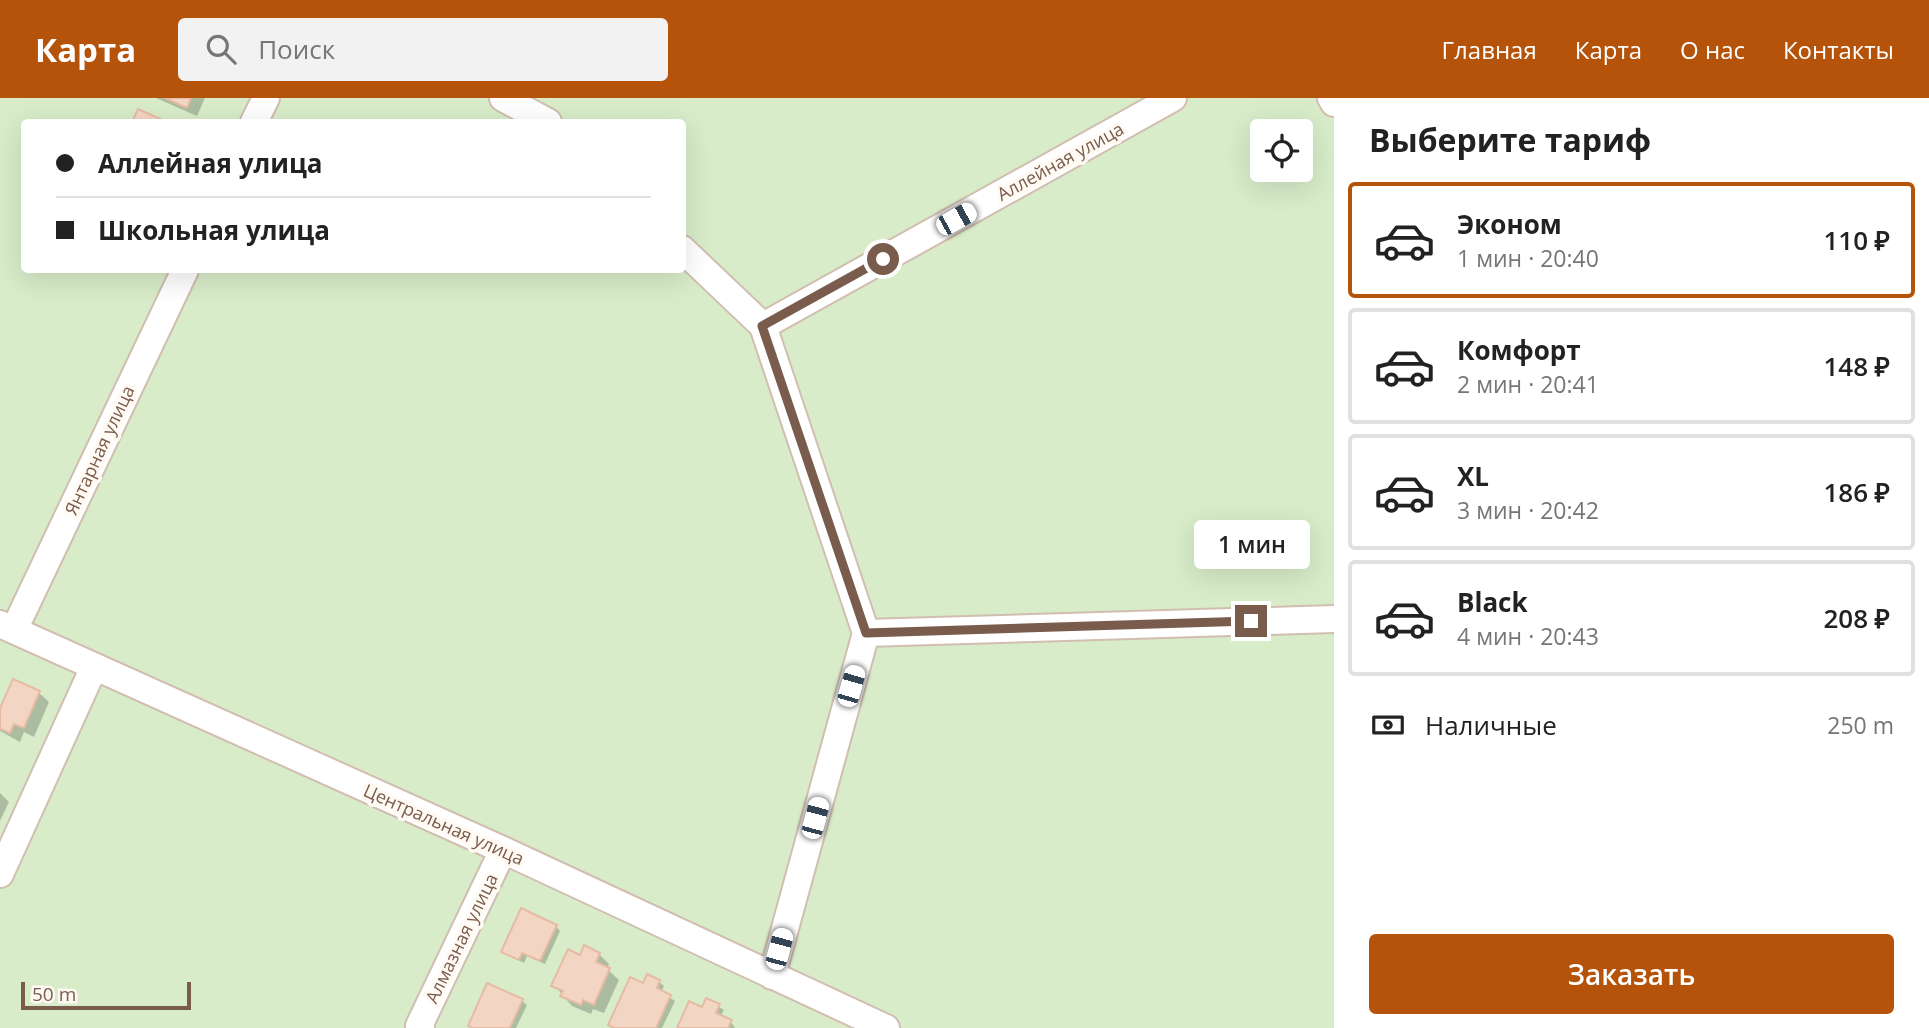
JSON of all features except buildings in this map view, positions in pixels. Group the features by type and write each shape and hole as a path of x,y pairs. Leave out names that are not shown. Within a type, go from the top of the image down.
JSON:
{"street":[{"path":"256,119 266,98"},
{"path":"503,98 542,119"},
{"name":"Аллейная улица","path":"762,326 1173,98"},
{"path":"1331,98 1334,103"},
{"path":"686,253 762,326 866,633 772,976"},
{"name":"Янтарная улица","path":"7,627 184,273"},
{"path":"866,633 1334,619"},
{"name":"Центральная улица","path":"7,627 503,850 886,1028"},
{"path":"0,874 94,667"},
{"name":"Алмазная улица","path":"413,1027 503,850"}],"green space":[{"path":"0,98 1334,98 1334,1028 0,1028"}],"route":[{"path":"883,259 762,326 866,633 1251,621"}]}
